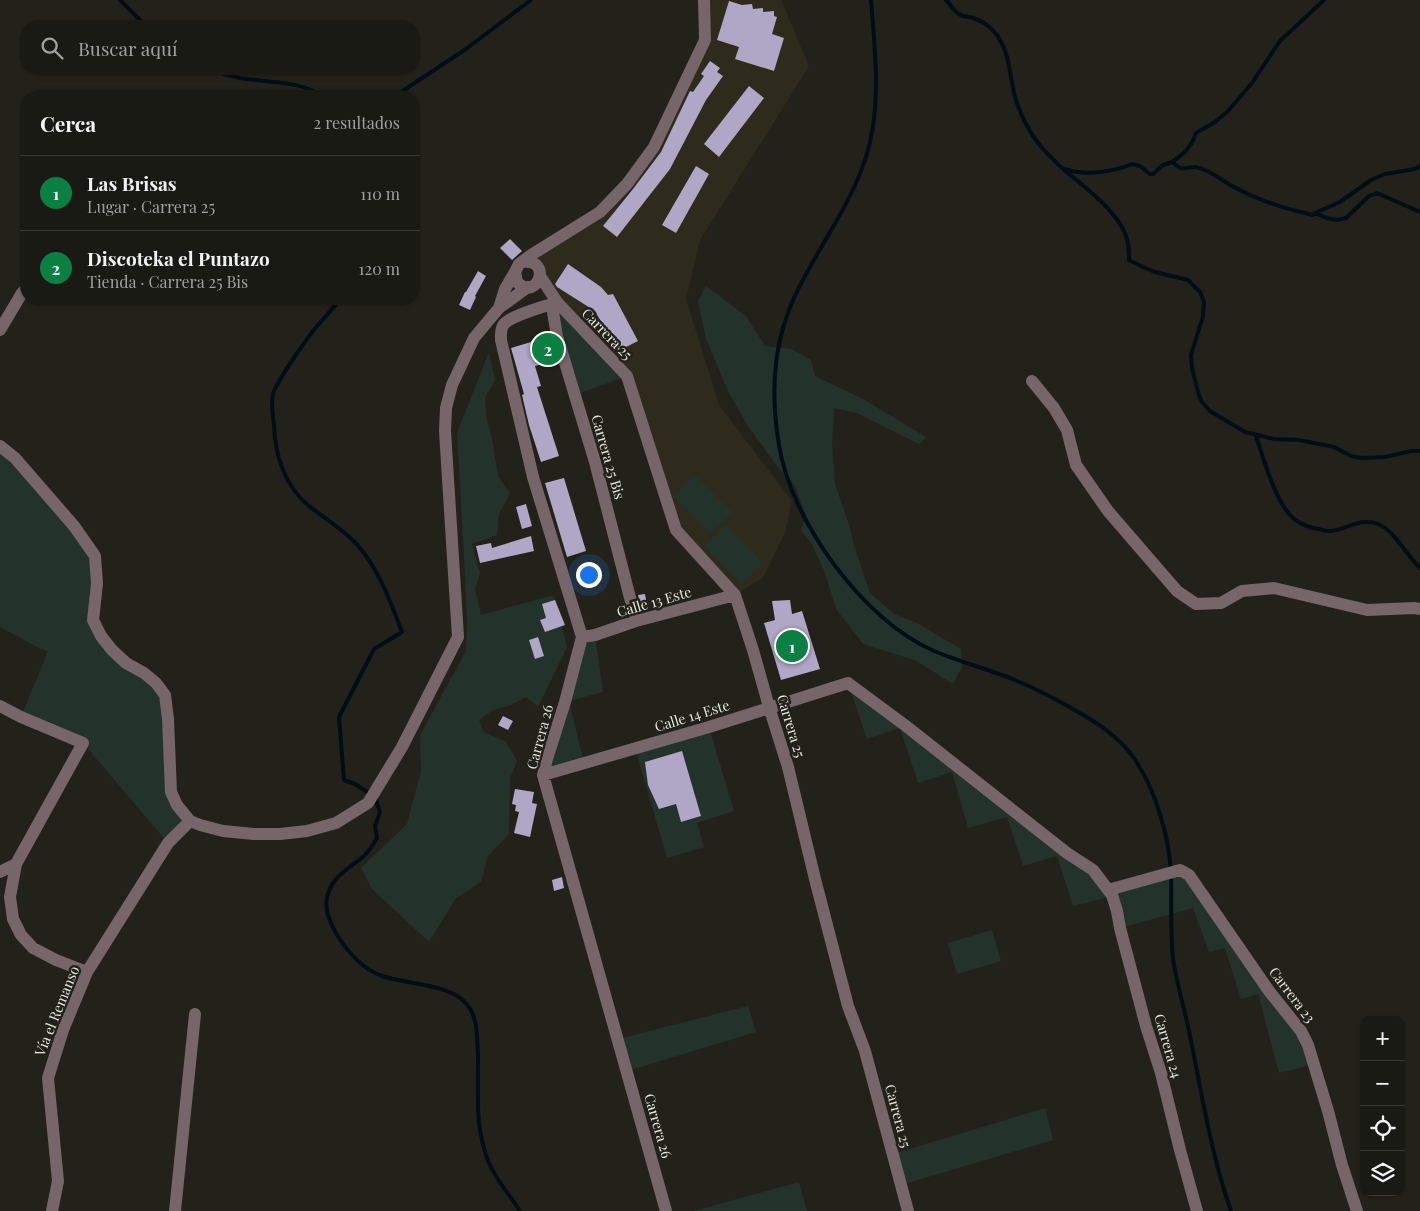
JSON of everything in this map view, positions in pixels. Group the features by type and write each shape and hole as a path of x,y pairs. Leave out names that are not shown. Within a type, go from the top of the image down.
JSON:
{"street":[{"path":"499,308 505,289 519,267 531,255 600,212 627,184 654,147 705,40 704,0"},
{"path":"0,446 14,458 74,526 95,556 97,584 93,620 101,636 112,650 126,664 144,673 156,683 165,695 168,719 171,792 177,805 190,821 200,826 223,832 254,834 307,831 336,823 368,803 397,755 458,637 445,431 446,408 452,385 474,338 499,308 539,281 544,247"},
{"path":"519,267 529,262 535,264 539,269 540,276"},
{"path":"519,267 517,282 524,287 530,287"},
{"name":"Carrera 25","path":"540,276 555,300 627,376 676,530 735,596 788,768 812,870 848,1006 865,1051 908,1211"},
{"name":"Carrera 25","path":"530,287 555,300"},
{"path":"0,330 20,296"},
{"path":"555,300 513,318 504,324 501,330 501,340 533,477 582,637"},
{"name":"Carrera 25 Bis","path":"555,300 553,312 557,336 595,462 636,621"},
{"path":"1032,381 1054,408 1066,430 1076,465 1108,511 1177,591 1196,604 1221,603 1242,591 1274,588 1366,610 1414,608 1420,610"},
{"name":"Calle 13 Este","path":"582,637 596,635 636,621 735,596"},
{"name":"Carrera 26","path":"582,637 543,775 666,1211"},
{"name":"Calle 14 Este","path":"543,775 709,727 848,683"},
{"name":"Carrera 24","path":"848,683 906,726 1067,853 1093,870 1112,896 1131,973 1162,1073 1197,1211"},
{"path":"0,706 83,743 16,864 10,897 12,919 21,935 33,948 56,960 87,972"},
{"name":"Vía el Remanso","path":"52,1211 58,1181 48,1078 63,1030 87,972 168,843 190,821"},
{"path":"0,872 16,864"},
{"name":"Carrera 23","path":"1108,890 1180,870 1189,874 1269,991 1301,1031 1308,1045 1315,1064 1342,1166 1357,1211"},
{"path":"175,1211 195,1014"}],"shaded area":[{"path":"704,0 781,0 809,66 700,240 686,299 719,405 792,501 785,533 763,578 735,595 676,530 627,376 557,302 531,255 627,184 705,40"}],"green space":[{"path":"706,286 746,316 765,346 791,349 811,360 815,376 863,399 926,437 919,444 857,413 834,408 832,443 835,484 870,593 894,614 917,623 961,649 962,667 953,684 915,660 863,644 836,609 825,573 812,544 801,531 806,516 795,485 779,469 748,426 728,391 706,339 698,301"},
{"path":"557,302 627,376 575,395"},
{"path":"489,352 495,380 485,398 487,420 498,476 510,494 499,514 497,535 472,544 480,573 475,589 481,615 554,595 567,647 538,707 526,697 511,705 493,710 479,720 484,732 506,742 517,761 510,778 509,834 488,856 481,882 456,898 429,942 372,889 361,868 407,824 421,771 420,735 466,651 467,620 457,433"},
{"path":"0,446 95,556 93,620 101,636 165,695 171,792 190,821 168,843 83,743 21,717 48,651 0,627"},
{"path":"694,474 732,512 710,534 673,496"},
{"path":"726,524 763,562 741,584 704,546"},
{"path":"595,635 603,692 569,701 584,763 543,775 579,646"},
{"path":"848,683 1108,890 1180,870 1269,991 1315,1064 1279,1073 1258,994 1241,999 1225,948 1209,952 1193,908 1120,928 1112,896 1073,906 1057,856 1023,866 1007,817 968,828 952,772 918,783 900,728 867,739"},
{"path":"709,727 734,811 697,823 704,847 667,858 635,748","holes":["681,752 701,816 681,822 676,804 660,809 658,804"]},
{"path":"992,930 1001,961 957,974 948,943"},
{"path":"748,1006 756,1032 627,1071 618,1039"},
{"path":"1045,1108 1053,1140 901,1185 893,1154"},
{"path":"799,1182 807,1211 694,1211"}],"building":[{"path":"729,1 742,5 752,4 753,9 763,8 763,12 774,11 774,16 777,17 772,34 784,38 774,71 735,59 739,47 717,40"},
{"path":"710,61 720,68 717,72 723,76 706,100 670,169 617,237 603,226 661,152 690,91 693,92 704,76 701,74"},
{"path":"749,86 764,98 719,157 704,144"},
{"path":"696,166 709,174 676,233 662,225"},
{"path":"510,239 522,251 512,260 500,248"},
{"path":"568,264 601,287 608,295 613,294 638,341 618,351 595,311 557,287 555,284"},
{"path":"478,271 486,276 470,310 459,305"},
{"path":"549,336 555,361 535,366 541,386 537,387 559,456 541,462 529,425 522,395 524,394 511,348"},
{"path":"564,478 586,551 567,557 545,483"},
{"path":"526,504 532,526 522,529 516,507"},
{"path":"531,536 534,551 480,563 476,546 491,543 492,548"},
{"path":"645,594 647,606 641,607 638,595"},
{"path":"555,600 565,625 545,632 540,620 546,618 542,604"},
{"path":"790,600 792,614 802,611 820,669 781,680 764,623 775,620 772,601"},
{"path":"538,637 544,656 535,659 529,640"},
{"path":"503,716 513,721 508,730 498,725"},
{"path":"682,751 701,816 681,822 676,804 659,809 648,785 645,762"},
{"path":"515,789 534,792 532,803 537,804 530,837 514,833 519,812 515,811 516,805 512,804"},
{"path":"562,877 564,888 554,891 552,880"}],"waterway":[{"path":"120,0 140,20"},
{"path":"404,90 466,49 531,0"},
{"path":"871,0 876,99 871,138 866,157 846,204 794,298 786,318 776,359 774,401 779,445 786,474 798,505 834,565 857,592 882,616 907,636 934,651 1015,680 1085,716 1118,740 1129,751 1142,770 1160,813 1164,828 1170,858 1173,959 1212,1146 1231,1211"},
{"path":"946,0 959,14 983,23 997,35 1007,56 1015,98 1021,114 1044,150 1064,169 1090,173 1117,169 1132,164 1140,166 1150,174 1153,174 1163,165 1172,162 1180,168 1195,167 1206,170 1245,193 1264,201 1303,213 1313,215 1315,213 1327,218 1337,220 1346,218 1369,196 1377,193 1420,212"},
{"path":"1172,162 1187,149 1196,133 1215,122 1228,111 1252,83 1280,41 1324,0"},
{"path":"226,75 281,83 311,90"},
{"path":"1315,213 1340,202 1371,180 1385,174 1415,169 1420,166"},
{"path":"1064,170 1100,200 1116,218 1127,239 1129,260 1155,272 1188,280 1200,292 1204,302 1203,316 1191,355 1192,369 1199,395 1210,411 1245,432 1274,439 1299,440 1334,447 1351,456 1361,458 1385,457 1411,451 1420,451"},
{"path":"336,305 302,345 274,391 272,408 279,459 288,480 301,498 352,539 364,553 386,591 402,632 374,649 339,717 344,780 355,784 375,797 380,812 375,826 377,838 364,856 343,872 334,882 330,888 326,909 331,924 340,939 356,959 368,969 382,976 444,990 464,1001 471,1010 477,1032 478,1115 483,1145 494,1173 520,1211"},
{"path":"1256,436 1276,492 1287,512 1294,519 1309,527 1327,531 1365,522 1378,524 1390,532 1420,568"}],"place":[{"name":"Discoteka el Puntazo","path":"548,349"},
{"name":"Las Brisas","path":"792,646"}]}
